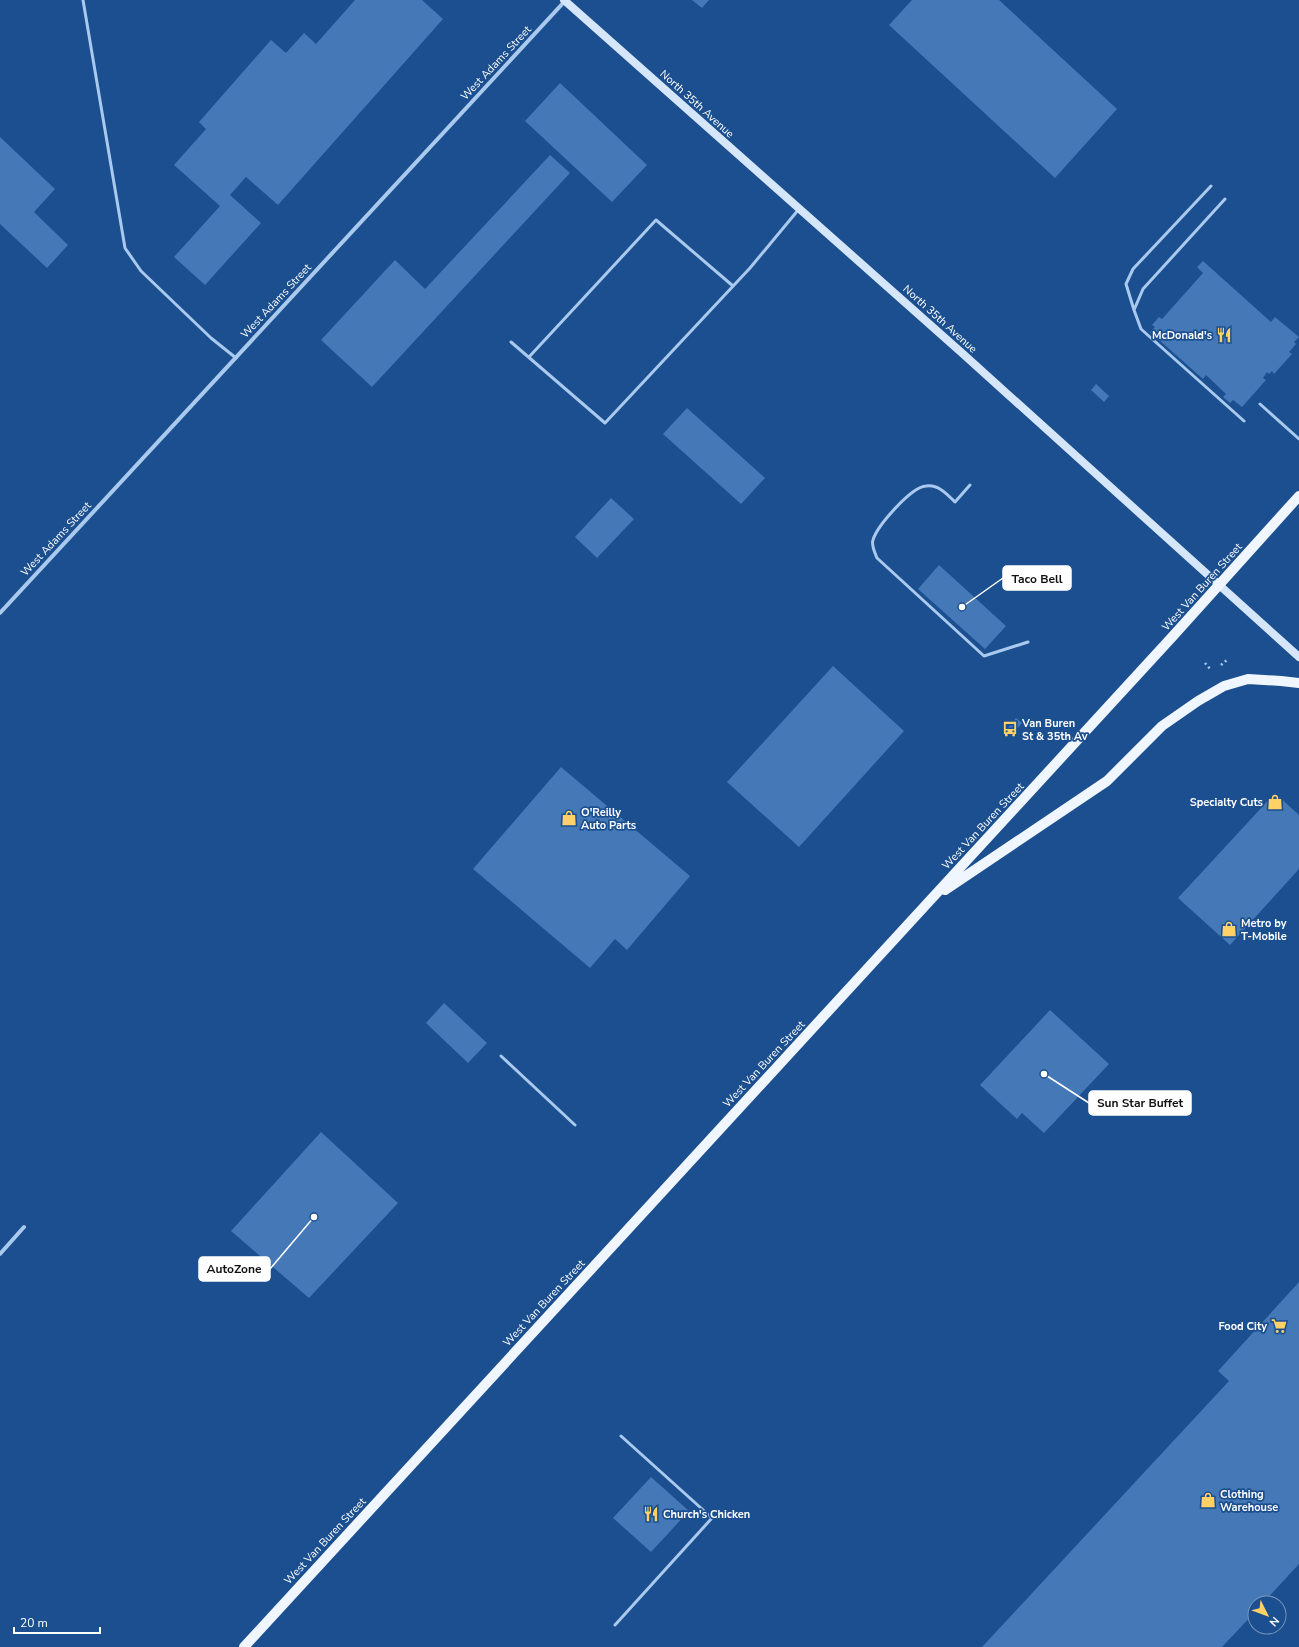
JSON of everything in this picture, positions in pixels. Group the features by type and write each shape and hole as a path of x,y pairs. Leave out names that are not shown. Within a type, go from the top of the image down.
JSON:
{"main road":[{"name":"North 35th Avenue","path":"564,1 799,209 1299,657"},
{"name":"West Van Buren Street","path":"244,1647 1220,585 1299,496"},
{"path":"932,898 1107,781 1162,726 1205,697 1224,686 1248,679 1299,683"}],"street":[{"name":"West Adams Street","path":"0,613 564,1"},
{"path":"0,1254 24,1227"}],"lane":[{"path":"83,0 125,248 141,271 211,338 236,358"},
{"path":"1211,186 1133,269 1126,284 1141,329 1244,421"},
{"path":"1134,310 1143,289 1225,199"},
{"path":"511,342 605,423 733,286 799,209"},
{"path":"529,357 656,220 733,286"},
{"path":"1260,404 1299,439"},
{"path":"970,485 955,502 940,488 926,486 909,494 879,527 872,542 877,558 984,656 1028,642"},
{"path":"501,1056 575,1125"},
{"path":"615,1626 712,1518 621,1436"}],"building":[{"path":"355,0 422,0 443,19 278,205 246,177 230,195 261,223 205,285 174,257 220,206 174,165 206,129 199,122 271,40 286,53 304,33 316,44"},
{"path":"692,0 709,0 702,8"},
{"path":"912,0 999,0 1117,109 1055,178 889,25"},
{"path":"560,83 647,165 612,202 525,121"},
{"path":"0,137 55,189 34,212 68,245 47,268 0,224"},
{"path":"550,155 570,173 372,387 321,340 395,260 425,289"},
{"name":"McDonald's","path":"1203,261 1271,322 1275,317 1299,337 1294,342 1296,344 1289,352 1292,354 1274,374 1272,371 1269,374 1267,372 1263,378 1266,380 1242,407 1233,400 1230,403 1223,397 1226,394 1206,375 1203,379 1150,332 1155,327 1152,325 1159,317 1162,319 1203,273 1197,267"},
{"path":"1096,384 1109,396 1104,402 1091,390"},
{"path":"687,408 765,478 741,504 663,434"},
{"path":"611,498 634,519 597,558 575,537"},
{"path":"939,565 1006,626 985,649 918,589"},
{"path":"833,666 904,731 799,847 727,782"},
{"path":"1016,718 1022,723 1011,736 1005,731"},
{"name":"O'Reilly Auto Parts","path":"561,767 690,876 627,950 615,939 590,968 473,869"},
{"path":"1275,793 1299,815 1299,869 1230,945 1178,898"},
{"path":"444,1003 487,1043 468,1063 426,1023"},
{"path":"1050,1010 1109,1064 1044,1133 1022,1113 1017,1119 980,1085"},
{"path":"321,1132 398,1203 309,1298 231,1231"},
{"name":"Clothing Warehouse","path":"1299,1282 1299,1564 1270,1595 1247,1595 1247,1620 1222,1647 982,1647 1229,1381 1218,1371"},
{"name":"Church's Chicken","path":"651,1477 689,1511 651,1552 613,1518"}],"place":[{"name":"McDonald's","path":"1224,335"},
{"name":"Taco Bell","path":"962,607"},
{"name":"Van Buren St & 35th Av","path":"1010,729"},
{"name":"Specialty Cuts","path":"1275,802"},
{"name":"O'Reilly Auto Parts","path":"569,818"},
{"name":"Metro by T-Mobile","path":"1229,929"},
{"name":"Sun Star Buffet","path":"1044,1074"},
{"name":"AutoZone","path":"314,1217"},
{"name":"Food City","path":"1279,1326"},
{"name":"Clothing Warehouse","path":"1208,1500"},
{"name":"Church's Chicken","path":"651,1514"}]}
